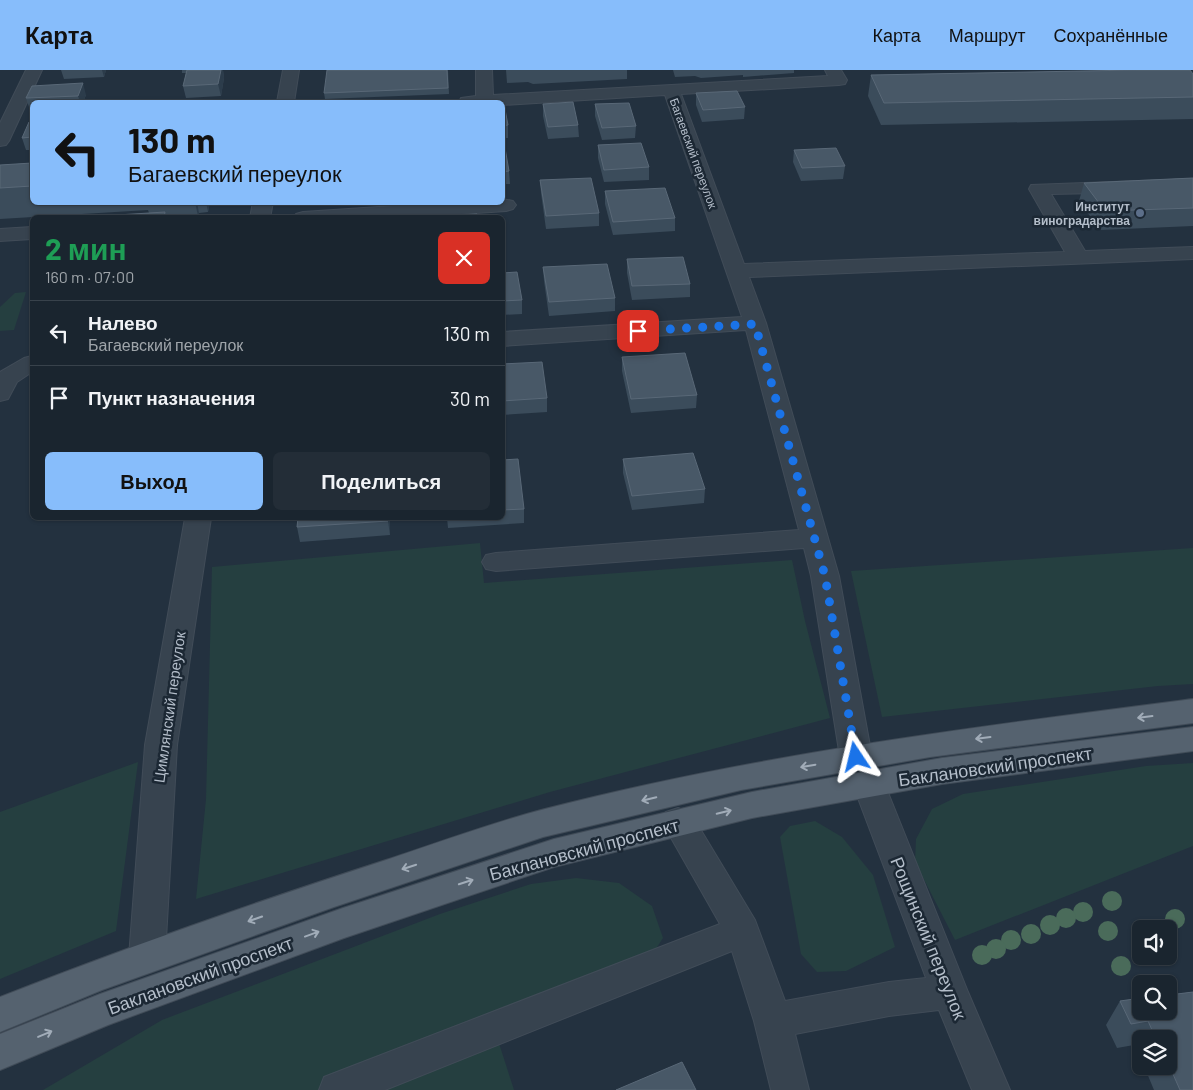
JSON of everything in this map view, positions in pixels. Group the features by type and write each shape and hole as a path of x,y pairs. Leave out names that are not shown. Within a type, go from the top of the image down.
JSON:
{"main road":[{"name":"Баклановский проспект","path":"0,1052 100,1011 343,923 554,853 752,805 863,771 930,744 1193,711"},
{"name":"Баклановский проспект","path":"0,1015 147,957 333,892 543,824 741,777 863,771 942,771 1193,739"}],"street":[{"path":"0,141 34,70"},
{"path":"286,100 291,70"},
{"path":"484,70 485,100"},
{"path":"672,92 839,80 833,70"},
{"name":"Багаевский переулок","path":"505,101 672,92 755,324 825,576 863,771"},
{"path":"1078,257 1038,189 1193,185"},
{"path":"350,215 506,205"},
{"path":"0,235 30,233"},
{"path":"736,271 1193,253"},
{"path":"505,339 755,324"},
{"path":"0,394 7,378 30,364"},
{"name":"Цимлянский переулок","path":"147,957 161,745 198,520"},
{"path":"496,562 814,538"},
{"name":"Рощинский переулок","path":"863,771 950,992 991,1090"},
{"path":"678,822 743,931 773,1022 790,1090"},
{"path":"338,1090 743,931"},
{"path":"773,1022 890,999 950,992"}],"green space":[{"path":"26,292 14,330 0,331 0,307 15,293"},
{"path":"480,543 484,583 792,560 805,621 830,718 550,792 196,899 206,799 212,567"},
{"path":"1193,548 1193,684 1158,686 882,717 851,571"},
{"path":"138,762 116,931 0,979 0,812"},
{"path":"1193,763 1193,846 955,940 915,862 916,839 932,809 963,794 1146,766"},
{"path":"815,821 842,837 873,875 895,947 846,971 817,972 801,954 780,837 790,826"},
{"path":"576,878 619,883 652,906 663,938 654,952 324,1090 43,1090 162,1020 440,914 531,884"},
{"path":"497,1037 514,1090 376,1090"}],"building":[{"path":"187,70 221,70 218,84 183,86"},
{"path":"327,70 447,70 448,88 324,93"},
{"path":"1190,70 1193,74 1193,97 884,103 871,75"},
{"path":"83,83 78,96 26,98 32,86"},
{"path":"737,91 745,107 703,110 696,93"},
{"path":"573,102 578,125 548,127 543,104"},
{"path":"629,103 636,126 602,128 595,104"},
{"path":"505,109 508,125 505,126"},
{"path":"29,122 30,122 30,137 22,138"},
{"path":"641,143 649,167 604,170 598,145"},
{"path":"505,148 509,171 505,172"},
{"path":"836,148 845,166 802,168 794,150"},
{"path":"30,163 30,186 0,188 0,165"},
{"path":"591,178 599,213 546,216 540,180"},
{"path":"1193,178 1193,208 1105,211 1084,183"},
{"path":"665,188 675,218 613,222 605,191"},
{"path":"165,212 164,215 117,215"},
{"path":"683,257 690,284 632,286 627,259"},
{"path":"607,264 615,298 549,302 543,267"},
{"path":"517,272 522,300 505,301 505,273"},
{"path":"685,353 697,395 631,399 622,357"},
{"path":"542,362 547,398 505,401 505,364"},
{"path":"693,453 705,489 632,496 623,459"},
{"path":"518,459 524,509 505,510 505,460"},
{"path":"298,520 388,520 388,521 297,527"},
{"path":"1193,992 1193,1090 1180,1090 1173,1075 1177,1075 1177,1030 1152,1030 1148,1021 1131,1024 1120,1001 1132,999 1132,1020 1177,1020 1177,994"},
{"path":"682,1062 696,1090 616,1090"}],"place":[{"name":"Институт виноградарства","path":"1140,213"}],"route":[{"path":"638,331 755,324 825,576 856,757"}]}
